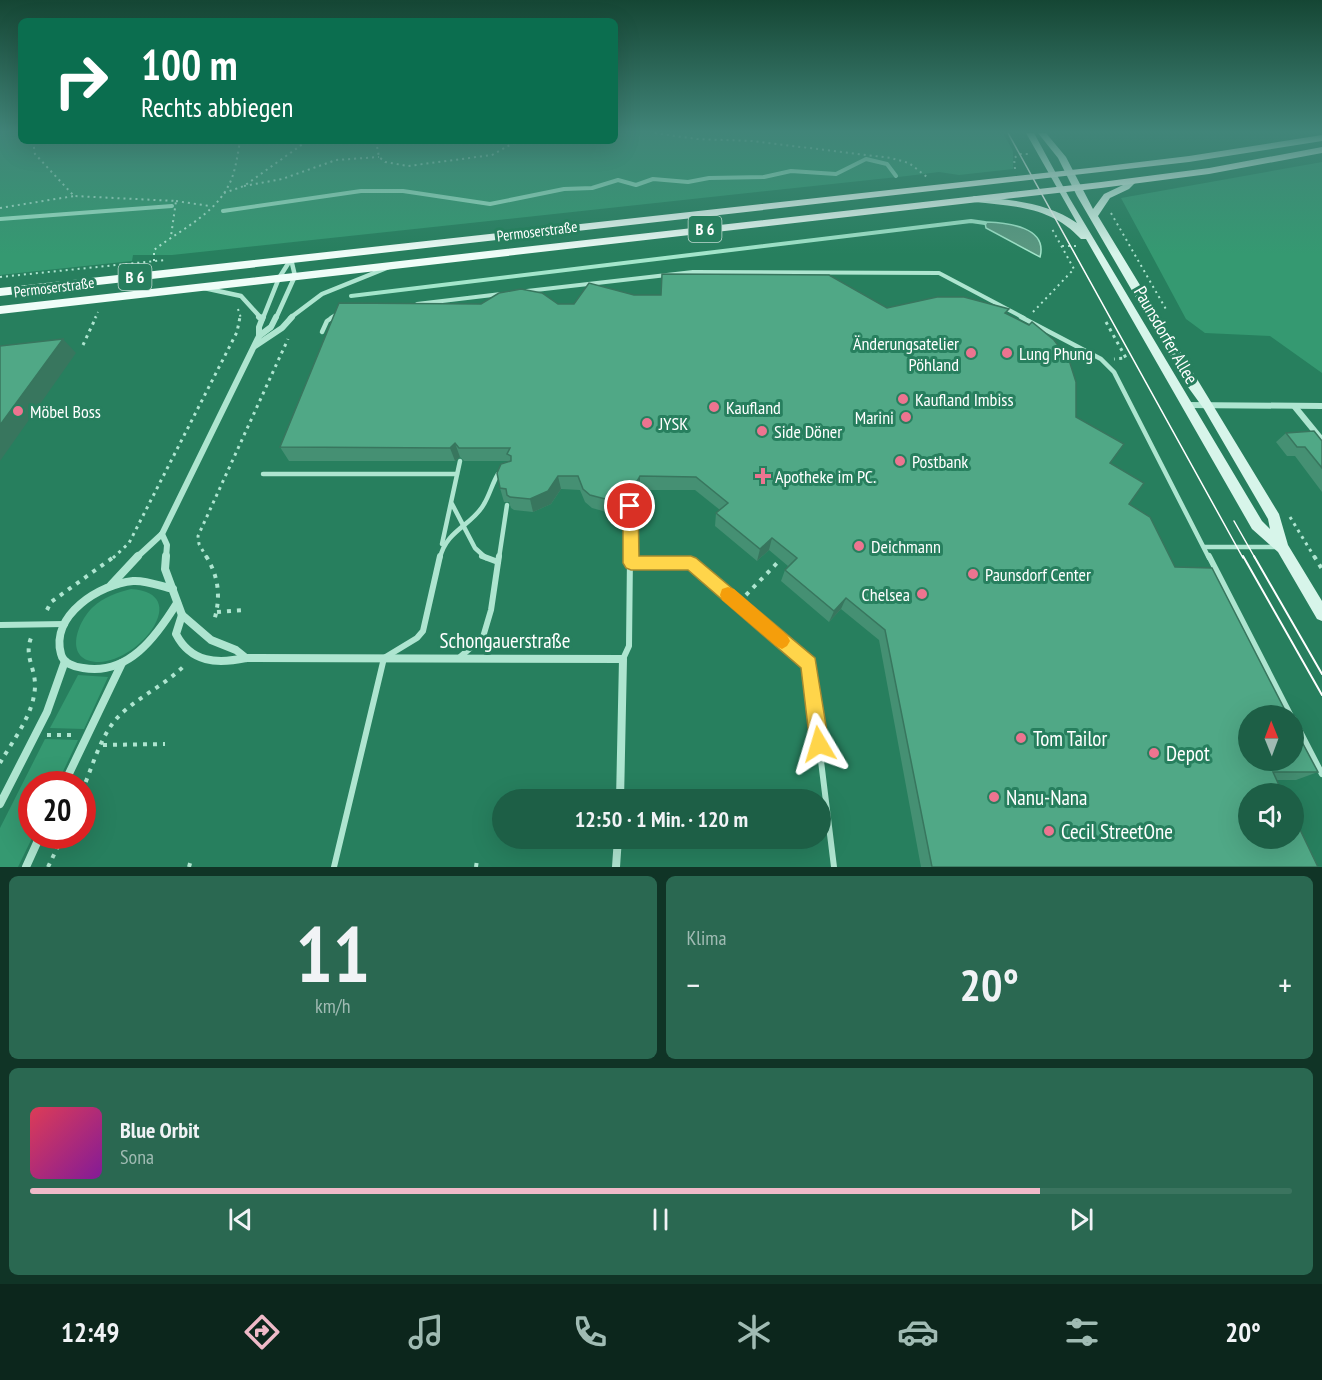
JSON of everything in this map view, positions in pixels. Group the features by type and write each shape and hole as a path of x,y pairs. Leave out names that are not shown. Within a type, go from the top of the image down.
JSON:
{"main road":[{"name":"B 6","path":"1053,175 1067,173"},
{"name":"Paunsdorfer Allee","path":"1071,173 1192,384 1208,406 1274,518 1282,547 1322,614"},
{"name":"B 6","path":"1078,188 1188,173"},
{"name":"Paunsdorfer Allee","path":"1053,175 1257,525 1282,547"},
{"name":"Permoserstraße","path":"0,292 1053,175"},
{"path":"1094,215 1107,196 1133,181"},
{"name":"Permoserstraße","path":"0,309 1078,188"},
{"path":"973,199 1030,206 1062,219 1079,230 1102,261"}],"street":[{"path":"259,336 271,327 292,286 295,276 291,259"},
{"path":"111,585 128,570 145,548 162,534 259,336 262,319 279,278 291,259"},
{"path":"254,346 282,328 294,315 322,294 379,272 393,264"},
{"path":"198,287 242,297 251,305 254,314 262,319"},
{"path":"1187,405 1322,406"},
{"path":"1295,407 1322,440"},
{"name":"Schongauerstraße","path":"162,534 167,545 165,569 182,615 196,624 206,636 217,643 240,650 246,658"},
{"path":"173,589 138,581 111,585 97,590 86,599 65,624 60,644 61,655 65,661 86,669 110,668 122,663 147,646 177,603"},
{"name":"Schongauerstraße","path":"182,615 176,634 187,652 210,662 232,662 246,658 623,659"},
{"path":"620,789 623,659"},
{"path":"0,804 47,712 65,661"},
{"path":"70,771 122,663"},
{"path":"26,867 34,849"},
{"path":"616,867 617,849"}],"lane":[{"path":"517,292 693,272 931,272 947,276 1101,359 1114,372 1286,705"},
{"path":"408,305 506,294"},
{"path":"322,332 327,321 336,314 348,312"},
{"path":"334,867 384,658 417,638 423,631 460,461"},
{"path":"442,548 484,505 489,489 498,474 511,472"},
{"path":"263,474 458,474"},
{"path":"452,501 455,512 482,556 498,562"},
{"path":"459,658 483,637 491,610 507,505"},
{"path":"623,659 629,646 630,506"},
{"path":"1204,547 1282,547"},
{"path":"631,563 691,563 809,663 834,867"},
{"path":"0,625 65,624"},
{"path":"1304,740 1322,774"}],"path":[{"path":"53,173 74,196"},
{"path":"0,277 154,261 154,250 211,207 224,193 233,173"},
{"path":"244,186 263,173"},
{"path":"224,193 298,173"},
{"path":"922,173 927,177"},
{"path":"0,208 74,196 176,201 211,207"},
{"path":"171,236 176,201"},
{"path":"1031,313 1074,269 1050,226"},
{"path":"1063,246 1082,246"},
{"path":"1063,246 1068,251"},
{"path":"47,609 51,602 111,561 129,543 237,332 241,319 237,308 231,303"},
{"path":"83,345 98,312"},
{"path":"1106,322 1122,352"},
{"path":"214,621 217,612 217,578 198,544 198,536 292,332"},
{"path":"739,603 780,560"},
{"path":"217,612 244,610"},
{"path":"0,763 29,709 35,685 27,662 27,645 31,638"},
{"path":"91,771 113,724 121,713 165,685 185,665"},
{"path":"46,735 81,735"},
{"path":"103,745 165,744"},
{"path":"48,867 57,849"},
{"path":"189,867 191,860"},
{"path":"476,867 477,860"}],"shaded area":[{"path":"0,173 927,173 172,255 133,255 132,261 0,275"},
{"path":"1258,173 1322,173 1322,373 1270,336 1205,333 1186,319 1121,198"},
{"path":"985,223 1015,226 1032,233 1038,239 1041,247 1040,257 986,228"},
{"path":"131,589 149,593 158,602 159,614 154,627 130,651 115,659 99,662 80,656 76,640 87,614 106,598"},
{"path":"78,675 108,677 84,729 50,728"},
{"path":"45,739 78,740 63,771 29,771"},
{"path":"18,792 18,849 27,849 18,867 0,867 0,828"}],"building":[{"name":"Paunsdorf Center","path":"662,274 829,275 887,308 937,297 964,297 1009,309 1005,313 1029,325 1032,322 1054,340 1069,360 1076,382 1076,417 1124,444 1110,463 1144,483 1129,504 1150,517 1175,567 1212,568 1282,705 1238,705 1238,771 1304,771 1304,746 1318,772 1273,772 1278,783 1238,783 1238,849 1304,849 1304,838 1318,867 932,867 885,630 846,598 834,611 785,570 797,558 772,538 760,549 716,513 728,503 696,477 640,476 632,490 627,489 623,496 609,500 590,495 583,489 578,476 558,476 548,491 530,499 510,497 506,489 500,488 497,473 501,464 511,461 511,456 507,454 510,448 459,448 455,443 450,448 280,447 339,303 481,304 499,293 521,289 542,293 558,304 574,304 589,283 634,295 661,295"},
{"path":"63,339 0,425 0,346"},
{"path":"1314,431 1322,441 1322,468 1305,447 1297,447 1286,433"}],"waterway":[{"path":"223,211 361,191 403,191 490,204 564,189 592,188 618,180 636,185 653,179 688,182 709,178 764,177 780,173"},
{"path":"828,173 837,173"},
{"path":"0,219 172,206"},
{"path":"351,296 971,221 985,223"}],"tram line":[{"path":"1030,173 1243,558"},
{"path":"1234,521 1255,558"},
{"path":"1243,556 1322,695"},
{"path":"1254,556 1322,674"}],"slow traffic":[{"path":"728,595 782,641"}],"place":[{"name":"Änderungsatelier Pöhland","path":"971,353"},
{"name":"Lung Phung","path":"1007,353"},
{"name":"Kaufland Imbiss","path":"903,399"},
{"name":"Kaufland","path":"714,407"},
{"name":"Möbel Boss","path":"18,411"},
{"name":"Marini","path":"906,417"},
{"name":"JYSK","path":"647,423"},
{"name":"Side Döner","path":"762,431"},
{"name":"Postbank","path":"900,461"},
{"name":"Apotheke im PC.","path":"763,476"},
{"name":"Deichmann","path":"859,546"},
{"name":"Paunsdorf Center","path":"973,574"},
{"name":"Chelsea","path":"922,594"},
{"name":"Tom Tailor","path":"1021,738"},
{"name":"Depot","path":"1154,753"},
{"name":"Nanu-Nana","path":"994,797"},
{"name":"Cecil StreetOne","path":"1049,831"}],"route":[{"path":"630,506 631,563 691,563 809,663 819,744"}]}
